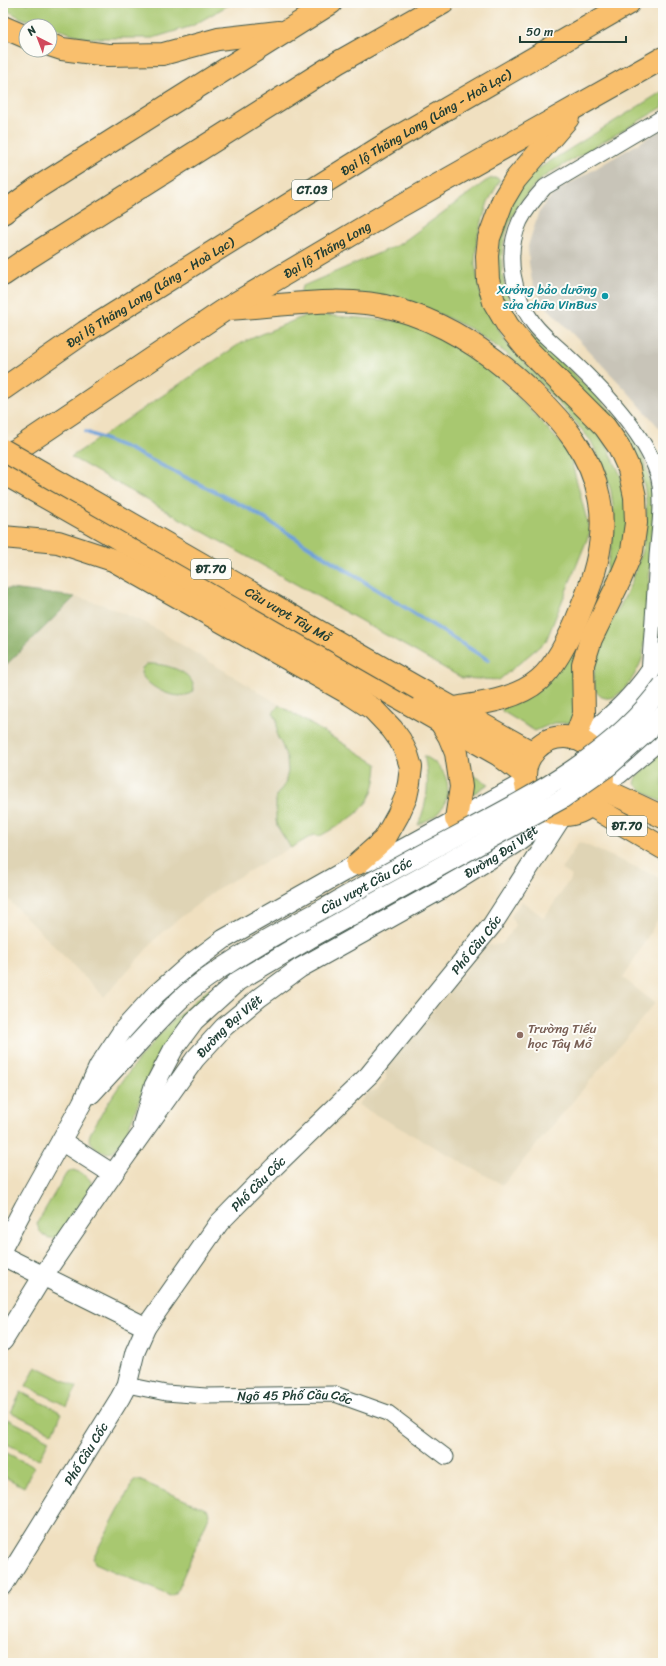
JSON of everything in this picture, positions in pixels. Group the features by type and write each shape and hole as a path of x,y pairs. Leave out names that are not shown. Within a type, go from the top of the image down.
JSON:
{"main road":[{"path":"3,213 37,188 331,3"},
{"path":"3,275 337,63 443,3"},
{"name":"Đại lộ Thăng Long (Láng - Hoà Lạc)","path":"3,389 85,332 389,142 629,3"},
{"path":"3,27 18,34"},
{"path":"58,48 108,56 163,54 218,39 284,32"},
{"name":"Đại lộ Thăng Long","path":"3,459 226,309 388,213 663,58"},
{"path":"578,106 515,180 503,200 495,220 489,238 487,256 488,280 494,302 508,326 526,348 605,427 619,447 629,469 635,497 636,523 632,551 589,645 584,664 584,714 579,741"},
{"path":"226,309 307,303 369,303 395,308 423,318 454,332 496,360 515,375 548,407 577,442 593,475 600,498 602,522 594,572 574,627 551,667 539,680 523,690 448,715 449,736 456,753 461,787 456,819"},
{"name":"Cầu vượt Tây Mỗ","path":"3,450 415,697"},
{"name":"Cầu vượt Tây Mỗ","path":"3,473 448,715 533,753"},
{"path":"3,537 58,542 113,560 350,694 373,709 400,740 407,754 411,767 409,783 400,809 384,840 357,864"},
{"name":"Cầu vượt Tây Mỗ","path":"448,715 500,755 525,778"},
{"path":"564,738 579,741 590,748 601,762 598,791 582,811 573,814 558,815 544,810 535,802 529,793 525,778 528,763 533,753 542,745 552,740 564,738"},
{"name":"ĐT.70","path":"598,791 663,817"},
{"name":"ĐT.70","path":"598,791 663,848"}],"street":[{"path":"656,679 661,478 641,438 623,415 574,363 536,326 528,314 515,287 513,261 515,235 520,222 535,198 545,187 663,117"},
{"path":"579,741 626,700 656,679 663,652"},
{"name":"Cầu vượt Cầu Cốc","path":"82,1103 190,990 249,951 327,906 493,817 544,788 596,754 617,736 656,679"},
{"name":"Cầu vượt Cầu Cốc","path":"137,1141 154,1086 174,1048 194,1021 238,981 309,938 562,799 609,766 647,732 663,715"},
{"path":"598,791 663,737"},
{"path":"3,1247 82,1103 99,1066 123,1030 154,996 189,965 224,938 357,864 388,857 525,778"},
{"name":"Phố Cầu Cốc","path":"3,1586 112,1412 127,1385 135,1352 146,1327 219,1223 274,1167 369,1076 492,925 508,902 558,815"},
{"name":"Đường Đại Việt","path":"3,1341 43,1276 137,1141 195,1059 224,1027 260,997 300,968 446,886 558,815"},
{"path":"61,1141 114,1174"},
{"path":"3,1256 146,1327"},
{"name":"Ngõ 45 Phố Cầu Cốc","path":"127,1385 166,1393 206,1396 334,1394 388,1413 446,1457"}],"shaded area":[{"path":"663,129 663,432 627,391 542,302 532,281 528,246 538,214 546,202 557,191"},
{"path":"3,589 81,598 104,605 146,623 377,764 376,780 369,800 356,815 320,836 313,835 217,889 161,933 104,997 3,894"},
{"name":"Trường Tiểu học Tây Mỗ","path":"579,842 663,879 663,911 623,978 655,1003 503,1185 358,1105 368,1092 377,1090 386,1079 385,1068 488,945 502,944 515,926 511,916 522,901 544,918 572,876 561,869"}],"green space":[{"path":"3,3 232,3 192,26 153,38 86,38 58,29 58,18 21,18 3,8"},
{"path":"663,91 663,107 548,174 533,187 521,202 512,218 505,235 502,253 502,272 506,290 517,316 533,336 586,385 623,425 633,439 643,458 649,478 653,499 654,520 643,656 628,685 615,696 609,698 599,695 595,688 594,676 596,658 602,641 633,578 643,547 646,497 642,477 635,458 529,342 496,288 499,223 528,175"},
{"path":"492,178 497,178 500,180 488,202 477,238 475,264 480,292 500,332 510,348 575,410 605,442 621,476 629,522 574,720 569,723 554,723 535,731 502,711 502,709 592,607 606,571 613,539 614,514 611,491 604,468 591,441 542,385 506,353 471,329 435,312 301,293 303,286 400,244"},
{"path":"309,314 411,322 492,369 569,452 590,532 546,641 499,680 462,678 71,457 241,343"},
{"path":"3,589 75,597 3,668"},
{"path":"147,664 161,665 176,669 189,677 193,683 194,690 189,694 182,696 165,693 157,689 145,679 141,673 142,668"},
{"path":"279,705 377,764 372,791 361,809 343,823 320,836 313,835 291,848 277,826 276,820 276,796 285,784 288,771 287,759 277,736 277,720 273,713"},
{"path":"663,751 663,803 640,789 635,784 637,776"},
{"path":"424,756 432,760 438,766 443,773 448,788 444,804 439,812 432,818 418,825 424,808 427,791 427,774"},
{"path":"471,774 489,784 471,795 470,793"},
{"path":"209,989 211,991 180,1024 154,1063 136,1110 119,1145 113,1151 106,1153 99,1150 90,1141 90,1134 114,1093 157,1037"},
{"path":"73,1170 87,1177 92,1185 59,1236 48,1238 39,1230 37,1223 66,1174"},
{"path":"36,1366 77,1387 67,1406 26,1386"},
{"path":"21,1392 62,1413 53,1433 11,1412"},
{"path":"8,1419 49,1440 39,1460 3,1442 3,1428"},
{"path":"3,1451 34,1467 24,1487 3,1476"},
{"path":"134,1480 139,1480 208,1510 210,1514 176,1593 170,1596 95,1563 93,1558"}],"waterway":[{"path":"86,432 127,448 251,510 488,660"}],"place":[{"name":"Xưởng bảo dưỡng sửa chữa VinBus","path":"605,296"},
{"name":"Trường Tiểu học Tây Mỗ","path":"520,1035"}]}
